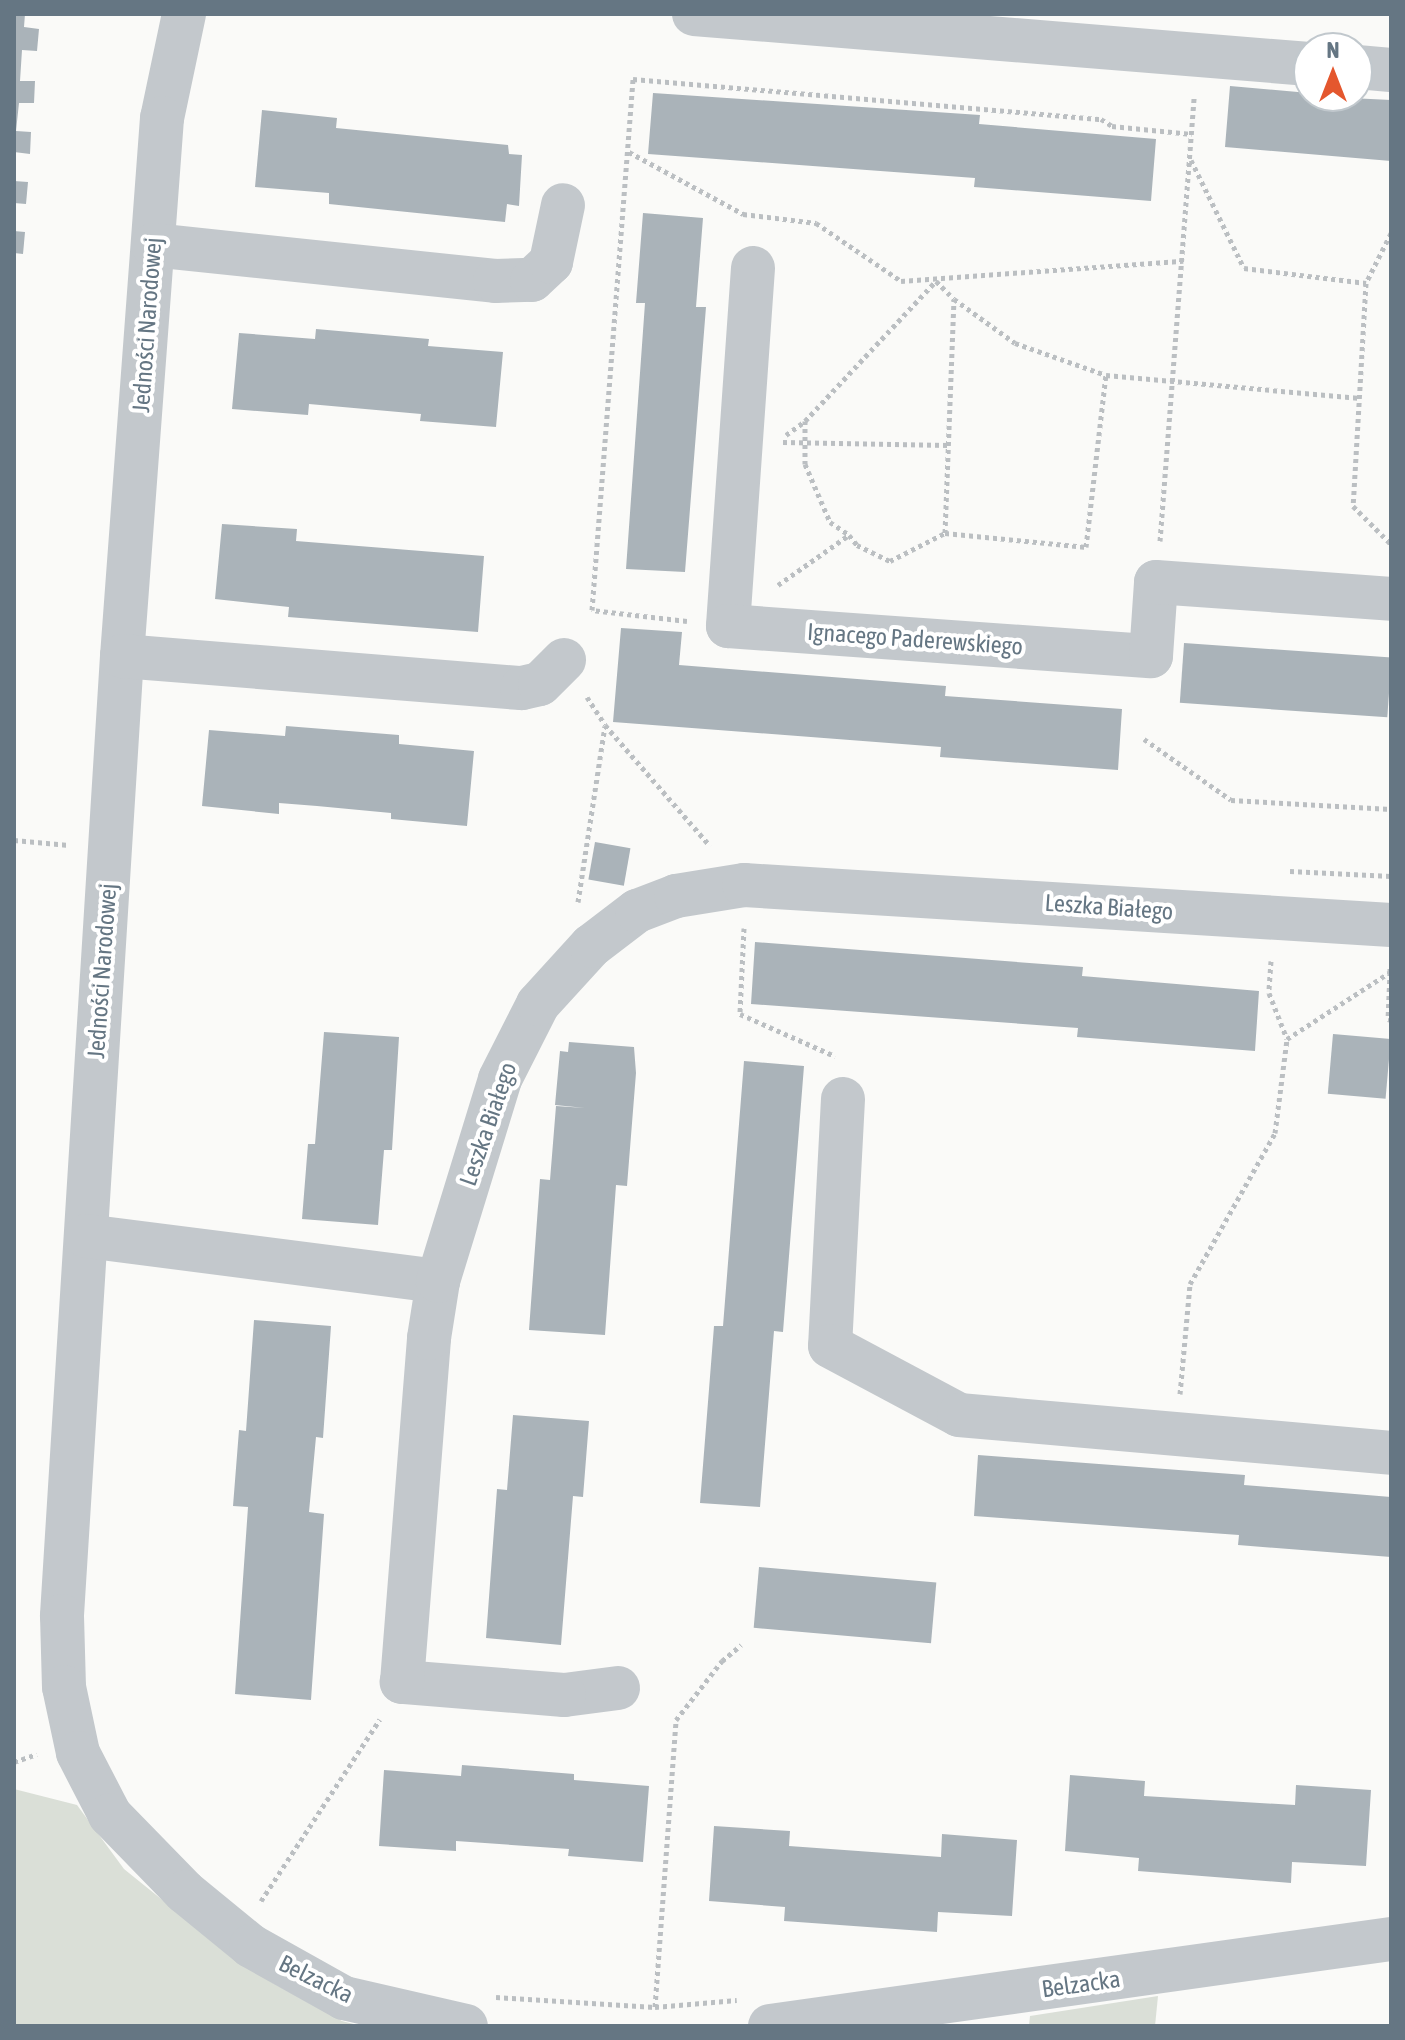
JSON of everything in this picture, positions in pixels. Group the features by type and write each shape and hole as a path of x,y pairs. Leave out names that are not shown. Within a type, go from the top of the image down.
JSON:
{"street":[{"name":"Jedności Narodowej","path":"184,14 162,118 122,656 62,1616 64,1687 78,1753 110,1815 185,1892"},
{"path":"694,14 1293,63"},
{"path":"153,245 495,281 532,280 551,262 563,205"},
{"path":"728,626 753,268"},
{"path":"1156,582 1391,599"},
{"name":"Ignacego Paderewskiego","path":"728,626 1151,656 1156,582"},
{"path":"122,656 522,688 540,684 564,660"},
{"name":"Leszka Białego","path":"402,1682 429,1338 438,1281 500,1079 538,1004 568,968 615,924 637,911 676,896 744,885 1391,925"},
{"path":"843,1099 830,1346 959,1415 1391,1453"},
{"path":"86,1236 438,1281"},
{"path":"402,1682 564,1695 618,1688"},
{"name":"Belzacka","path":"185,1892 251,1946 344,1998 466,2026"},
{"name":"Belzacka","path":"770,2026 1391,1939"}],"path":[{"path":"1156,582 1191,160 1196,55"},
{"path":"629,152 743,214 816,223 901,281 936,281 1183,261"},
{"path":"1191,160 1244,268 1366,283"},
{"path":"1391,233 1366,283 1353,506 1391,544"},
{"path":"936,281 954,299 1015,343 1106,375 1360,398"},
{"path":"936,281 805,421 778,441 805,445 948,445"},
{"path":"945,533 954,299"},
{"path":"805,421 805,464 830,522 849,535 857,545 890,561 945,533 1086,547 1106,375"},
{"path":"728,626 849,535"},
{"path":"592,610 564,660 605,725 744,885 740,1014 842,1060 843,1099"},
{"path":"568,968 605,725"},
{"path":"1144,739 1231,800 1391,809"},
{"path":"14,840 110,849"},
{"path":"1290,871 1391,876"},
{"path":"1177,1434 1190,1284 1275,1133 1287,1039 1269,993 1272,952"},
{"path":"1390,962 1388,1019 1391,1020"},
{"path":"1287,1039 1390,972"},
{"path":"655,2007 676,1720 722,1661 741,1645"},
{"path":"260,1902 402,1682"}],"shaded area":[{"path":"14,1789 77,1805 124,1869 207,1936 271,1982 342,2021 361,2026 14,2026"},
{"path":"1158,1996 1155,2026 1029,2026 1030,2016"}],"building":[{"path":"14,14 25,14 24,27 39,29 37,51 22,50 20,81 35,81 34,103 19,103 16,131 31,132 30,154 14,152"},
{"path":"1230,86 1293,92 1293,112 1373,112 1373,99 1391,100 1391,161 1225,147"},
{"path":"653,93 980,115 979,124 1156,139 1151,201 974,187 975,178 648,154"},
{"path":"262,110 337,118 336,128 508,145 509,154 522,155 519,206 507,204 505,222 329,204 329,193 255,187"},
{"path":"14,181 28,182 26,204 14,203"},
{"path":"643,213 703,218 696,307 706,307 685,572 626,569 645,303 636,303"},
{"path":"14,231 25,232 23,254 14,253"},
{"path":"316,329 429,339 428,346 503,352 496,427 420,421 421,414 309,404 308,415 232,409 239,333 315,339"},
{"path":"222,524 297,529 296,541 484,556 478,632 288,617 289,607 215,599"},
{"path":"621,628 682,632 679,665 946,686 945,696 1122,709 1118,770 940,757 941,747 613,722"},
{"path":"1184,643 1391,657 1387,717 1180,703"},
{"path":"286,726 399,735 399,744 474,751 467,826 391,819 391,813 279,803 279,814 202,806 209,730 285,736"},
{"path":"595,842 630,848 624,886 588,879"},
{"path":"755,942 1083,967 1082,976 1259,991 1255,1051 1077,1037 1078,1028 751,1004"},
{"path":"324,1032 399,1037 392,1150 384,1150 378,1225 302,1219 308,1144 315,1144"},
{"path":"1333,1034 1391,1039 1386,1099 1328,1094"},
{"path":"569,1042 634,1047 636,1073 627,1186 616,1185 605,1335 529,1330 540,1179 550,1180 556,1106 585,1108 555,1105 560,1051 568,1052"},
{"path":"744,1061 804,1066 783,1332 774,1331 760,1507 700,1503 714,1326 723,1326"},
{"path":"254,1320 331,1326 323,1438 316,1437 309,1512 324,1514 311,1700 235,1694 248,1507 233,1506 239,1430 246,1431"},
{"path":"513,1415 589,1421 583,1497 573,1496 561,1645 486,1638 497,1489 507,1490"},
{"path":"978,1455 1245,1475 1244,1485 1391,1497 1391,1557 1238,1545 1239,1535 974,1516"},
{"path":"759,1567 936,1583 931,1643 754,1628"},
{"path":"462,1765 574,1774 574,1780 649,1786 643,1862 568,1856 569,1849 456,1841 456,1851 379,1846 384,1770 461,1776"},
{"path":"1070,1775 1145,1781 1144,1796 1295,1805 1296,1785 1371,1790 1366,1866 1292,1862 1291,1883 1138,1871 1139,1858 1065,1851"},
{"path":"714,1826 790,1831 789,1846 941,1857 942,1834 1017,1840 1012,1916 938,1912 937,1932 784,1921 785,1907 709,1901"}]}
